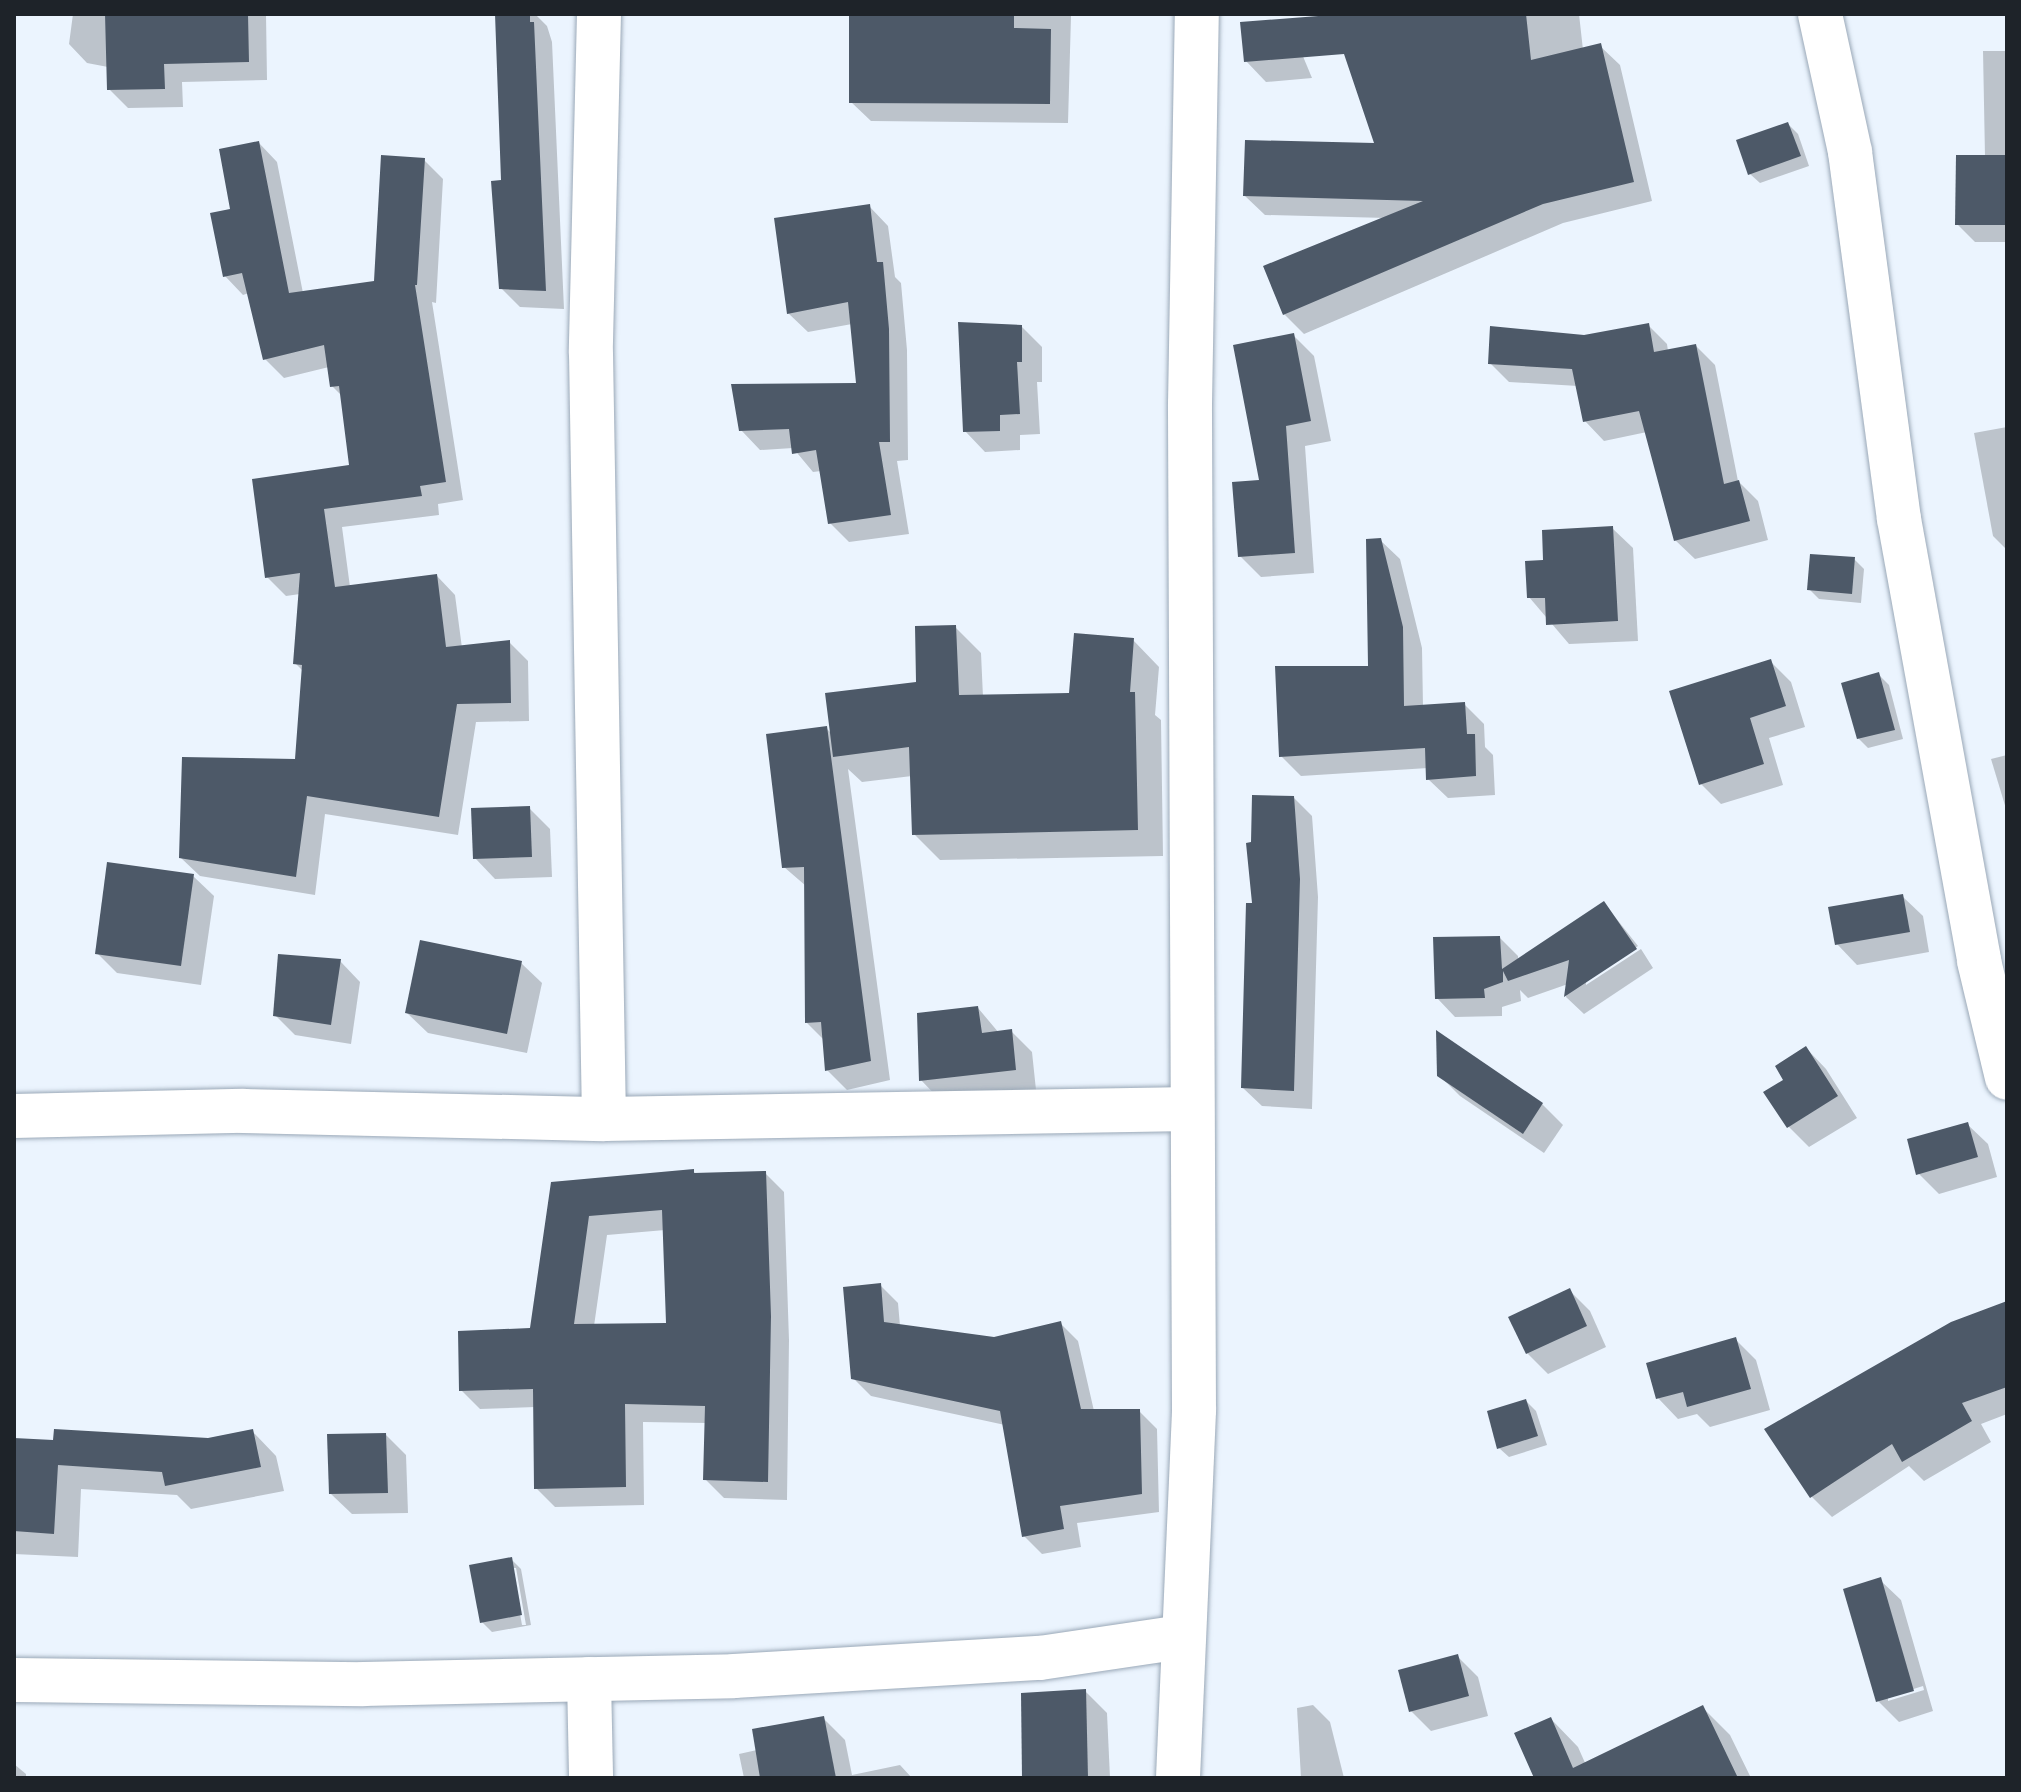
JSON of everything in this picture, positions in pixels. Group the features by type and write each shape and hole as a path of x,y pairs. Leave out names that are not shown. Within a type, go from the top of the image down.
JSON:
{"street":[{"path":"599,14 591,353 604,1119"},
{"path":"1178,1778 1194,1410 1190,404 1197,14"},
{"path":"1820,14 1850,152 1899,519 1979,961 2007,1078"},
{"path":"14,1116 243,1111 604,1119 1191,1109"},
{"path":"14,1680 363,1684 734,1676 1040,1658 1183,1637"},
{"path":"589,1679 591,1778"}],"building":[{"path":"105,14 248,14 249,62 164,64 165,89 107,90"},
{"path":"495,14 530,14 530,22 534,22 546,291 499,289 491,181 501,180"},
{"path":"849,14 1014,14 1014,28 1051,29 1050,104 849,103"},
{"path":"1344,14 1526,14 1531,60 1601,43 1634,182 1543,204 1283,315 1263,266 1423,201 1243,196 1245,140 1374,143 1344,54 1244,62 1240,22"},
{"path":"1788,122 1801,156 1748,175 1736,140"},
{"path":"259,141 289,293 374,281 381,155 425,158 415,285 446,482 420,486 422,496 324,509 335,587 437,574 446,647 510,640 511,703 457,704 439,817 307,796 296,877 179,858 182,757 295,759 302,665 293,664 300,573 265,578 252,479 349,465 339,386 330,387 324,345 263,360 242,273 223,277 210,213 230,209 219,149"},
{"path":"1956,155 2007,155 2007,225 1955,225"},
{"path":"870,204 877,262 883,262 889,329 890,442 879,442 891,515 828,524 816,450 792,454 789,429 739,431 731,384 856,383 848,302 787,314 774,218"},
{"path":"958,322 1022,325 1022,362 1017,362 1020,414 1000,415 1000,431 963,432"},
{"path":"1649,323 1654,352 1696,344 1724,484 1739,480 1750,521 1674,541 1639,411 1583,422 1572,369 1488,364 1490,326 1584,335"},
{"path":"1294,333 1311,421 1286,426 1295,553 1238,557 1232,482 1259,480 1233,345"},
{"path":"1613,526 1618,621 1546,625 1545,598 1527,598 1525,561 1543,560 1542,530"},
{"path":"1381,538 1403,627 1404,706 1465,702 1467,734 1475,734 1476,776 1426,780 1425,748 1279,757 1275,666 1368,666 1366,539"},
{"path":"1810,554 1855,557 1852,594 1807,590"},
{"path":"956,625 959,695 1069,693 1074,633 1134,638 1130,692 1135,692 1138,830 912,835 909,747 833,757 825,693 916,682 915,626"},
{"path":"1771,659 1786,706 1750,718 1764,764 1699,785 1669,691"},
{"path":"1879,672 1895,730 1857,739 1841,683"},
{"path":"827,726 871,1061 825,1071 821,1022 805,1023 804,867 782,868 766,734"},
{"path":"1252,795 1294,796 1300,879 1294,1091 1241,1088 1246,903 1252,903 1246,843 1251,842"},
{"path":"530,806 532,857 473,859 471,808"},
{"path":"107,862 194,874 181,966 95,954"},
{"path":"1903,894 1910,932 1835,945 1828,907"},
{"path":"1604,901 1637,949 1564,997 1569,960 1508,981 1503,971 1503,982 1484,989 1485,998 1435,999 1433,937 1500,936 1502,969"},
{"path":"420,940 522,961 507,1034 405,1013"},
{"path":"278,954 341,959 331,1025 273,1016"},
{"path":"978,1006 982,1033 1012,1029 1016,1070 919,1081 917,1013"},
{"path":"1436,1030 1543,1103 1523,1134 1437,1076"},
{"path":"1806,1046 1838,1096 1787,1128 1763,1092 1783,1080 1775,1066"},
{"path":"1968,1122 1978,1157 1916,1175 1907,1139"},
{"path":"694,1169 694,1173 766,1171 771,1316 768,1482 703,1480 705,1406 625,1404 626,1487 534,1489 533,1389 459,1391 458,1331 530,1328 551,1182","holes":["662,1210 666,1323 574,1324 589,1216"]},
{"path":"881,1283 884,1322 994,1337 1061,1321 1081,1409 1140,1409 1142,1494 1060,1506 1064,1529 1022,1537 1000,1411 851,1379 843,1287"},
{"path":"1570,1288 1587,1326 1526,1354 1508,1317"},
{"path":"2007,1301 2007,1387 1962,1403 1972,1421 1902,1462 1892,1444 1810,1498 1764,1429 1951,1322"},
{"path":"1736,1337 1751,1389 1687,1407 1683,1392 1656,1399 1646,1363"},
{"path":"1526,1399 1538,1436 1497,1449 1487,1411"},
{"path":"54,1429 208,1438 253,1429 261,1467 165,1486 162,1472 58,1465 54,1534 14,1531 14,1438 53,1440"},
{"path":"386,1433 388,1493 329,1494 327,1434"},
{"path":"512,1557 522,1615 480,1623 469,1565"},
{"path":"1881,1577 1914,1691 1876,1702 1843,1589"},
{"path":"1458,1654 1469,1696 1409,1712 1398,1670"},
{"path":"1086,1689 1088,1778 1022,1778 1021,1693"},
{"path":"1703,1705 1738,1778 1534,1778 1514,1733 1551,1717 1573,1768"},
{"path":"824,1716 836,1778 760,1778 752,1729"}]}
